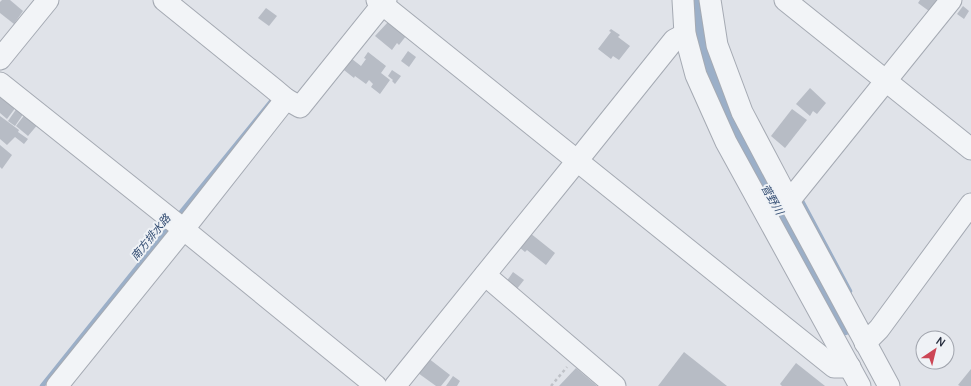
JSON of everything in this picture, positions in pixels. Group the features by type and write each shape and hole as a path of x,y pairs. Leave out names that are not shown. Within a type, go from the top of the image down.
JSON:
{"street":[{"path":"0,59 48,0"},
{"path":"164,0 286,98 300,107 382,1 834,367 850,368"},
{"path":"683,0 685,34 696,76 726,142 860,386"},
{"path":"710,0 717,45 742,112 789,201 870,338 889,386"},
{"path":"785,0 971,149"},
{"path":"789,201 951,0"},
{"path":"395,386 578,161 674,40 685,34"},
{"path":"0,83 376,386"},
{"path":"57,386 177,225 286,98"},
{"path":"870,338 970,208"},
{"path":"485,275 615,386"}],"path":[{"path":"550,386 578,354"}],"building":[{"path":"2,0 10,0 23,11 14,24 0,13 0,2"},
{"path":"920,0 937,0 929,11 918,3"},
{"path":"963,6 969,11 964,19 957,14"},
{"path":"266,8 277,16 269,26 258,18"},
{"path":"388,22 406,36 399,45 397,43 392,50 375,36"},
{"path":"611,29 620,35 618,37 630,46 619,60 613,56 611,59 598,49 611,32 609,31"},
{"path":"408,51 416,57 409,67 401,61"},
{"path":"368,52 386,66 381,73 390,80 380,94 371,87 373,84 369,80 366,84 355,76 354,78 344,70 352,59 361,66 366,59 364,58"},
{"path":"392,70 401,76 395,84 388,76"},
{"path":"810,88 826,103 817,114 813,111 810,116 796,104"},
{"path":"0,94 16,107 7,119 0,113"},
{"path":"17,108 24,113 15,126 8,121"},
{"path":"792,109 807,120 785,148 771,136"},
{"path":"26,113 39,123 28,136 16,126"},
{"path":"0,116 19,130 18,132 28,139 24,144 15,137 7,145 0,139"},
{"path":"0,145 12,155 2,169 0,167"},
{"path":"530,233 555,253 546,265 527,250 525,252 519,247"},
{"path":"513,272 524,280 516,290 506,282"},
{"path":"684,352 727,386 658,386"},
{"path":"428,358 450,375 441,386 436,386 418,373"},
{"path":"796,363 825,386 782,386 780,384"},
{"path":"576,368 597,386 559,386"},
{"path":"971,369 971,386 958,385"},
{"path":"453,376 460,381 457,386 446,386"}],"waterway":[{"name":"菅野川","path":"694,0 718,98 730,126 791,229 802,242 819,279 843,322"},
{"name":"南方排水路","path":"177,217 273,99"},
{"path":"802,201 850,291"},
{"name":"南方排水路","path":"42,386 170,226"}]}
